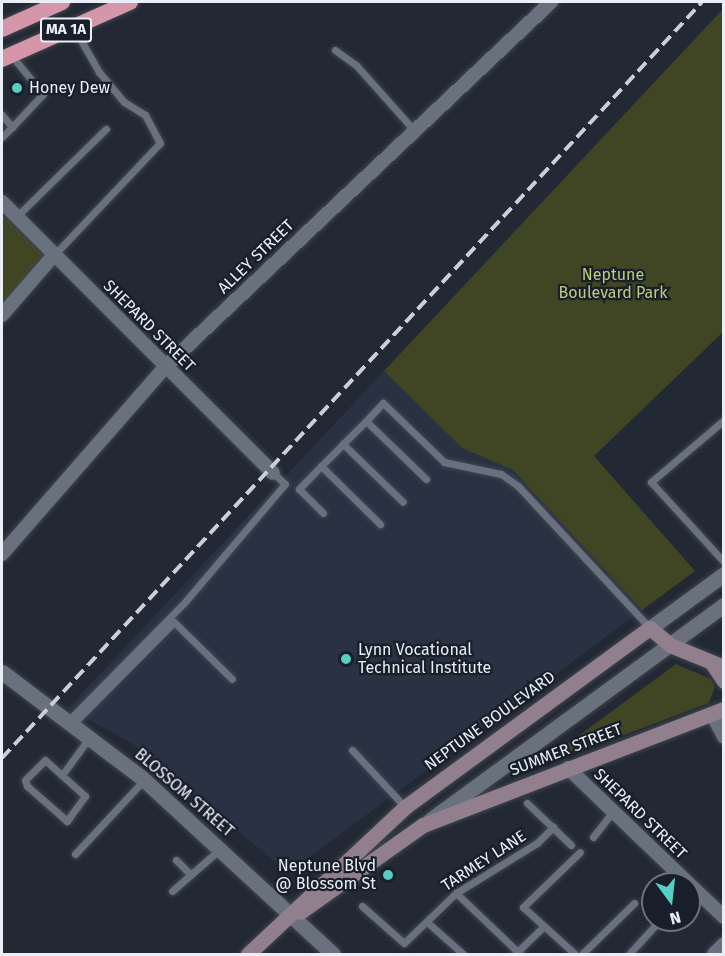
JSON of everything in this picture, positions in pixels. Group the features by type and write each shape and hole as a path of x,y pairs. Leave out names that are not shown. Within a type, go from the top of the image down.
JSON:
{"highway":[{"name":"MA 1A","path":"6,57 130,2"},
{"name":"MA 1A","path":"2,29 51,4"}],"main road":[{"path":"650,628 670,645 718,665 723,681"},
{"name":"NEPTUNE BOULEVARD","path":"294,915 312,890 405,807 650,628"},
{"path":"718,712 723,699"},
{"name":"SUMMER STREET","path":"423,825 718,712"},
{"name":"NEPTUNE BOULEVARD","path":"248,954 294,915 423,825"}],"street":[{"name":"ALLEY STREET","path":"2,554 166,366 551,2"},
{"name":"SHEPARD STREET","path":"2,202 273,473"},
{"path":"2,315 54,255"},
{"name":"NEPTUNE BOULEVARD","path":"650,628 723,574"},
{"name":"NEPTUNE BOULEVARD","path":"423,825 723,605"},
{"name":"BLOSSOM STREET","path":"2,672 67,726 144,780 294,915 333,954"},
{"path":"718,712 723,737"},
{"name":"SHEPARD STREET","path":"568,768 675,872"},
{"name":"SHEPARD STREET","path":"701,897 723,917"},
{"path":"714,954 723,944"}],"lane":[{"path":"54,255 160,143 145,115 124,102 99,72 74,27"},
{"path":"335,50 356,64 414,130"},
{"path":"2,137 43,94 6,57"},
{"path":"2,116 12,127"},
{"path":"16,217 106,129"},
{"path":"323,513 299,489 383,403 444,462 501,474 518,486 650,628"},
{"path":"723,420 651,482 723,562"},
{"path":"366,421 426,479"},
{"path":"343,444 403,502"},
{"path":"321,466 380,524"},
{"path":"67,726 183,603 285,484 273,473"},
{"path":"67,726 174,622 232,679"},
{"path":"62,775 87,741"},
{"path":"352,750 405,807"},
{"path":"45,760 62,775 86,796 67,821 25,780 45,760"},
{"path":"75,854 144,780"},
{"path":"527,803 571,845"},
{"path":"593,837 613,811"},
{"name":"TARMEY LANE","path":"362,906 404,944 456,893 537,843 553,827"},
{"path":"172,891 221,848"},
{"path":"575,954 523,907 580,852"},
{"path":"176,860 191,875"},
{"path":"456,893 517,954 544,926"},
{"path":"582,954 634,903"},
{"path":"427,922 463,954"},
{"path":"629,954 649,932"}],"shaded area":[{"name":"Lynn Vocational Technical Institute","path":"384,371 462,448 513,470 642,610 295,868 285,870 133,744 68,708"}],"green space":[{"name":"Neptune Boulevard Park","path":"723,9 723,332 594,456 695,571 642,610 513,470 462,448 384,371"},
{"path":"2,213 50,261 2,308"},
{"path":"676,664 711,679 715,687 709,703 552,762 550,757"}],"railway":[{"path":"2,758 702,2"}],"place":[{"name":"Honey Dew","path":"17,88"},
{"name":"Lynn Vocational Technical Institute","path":"346,659"},
{"name":"Neptune Blvd @ Blossom St","path":"388,875"}]}
